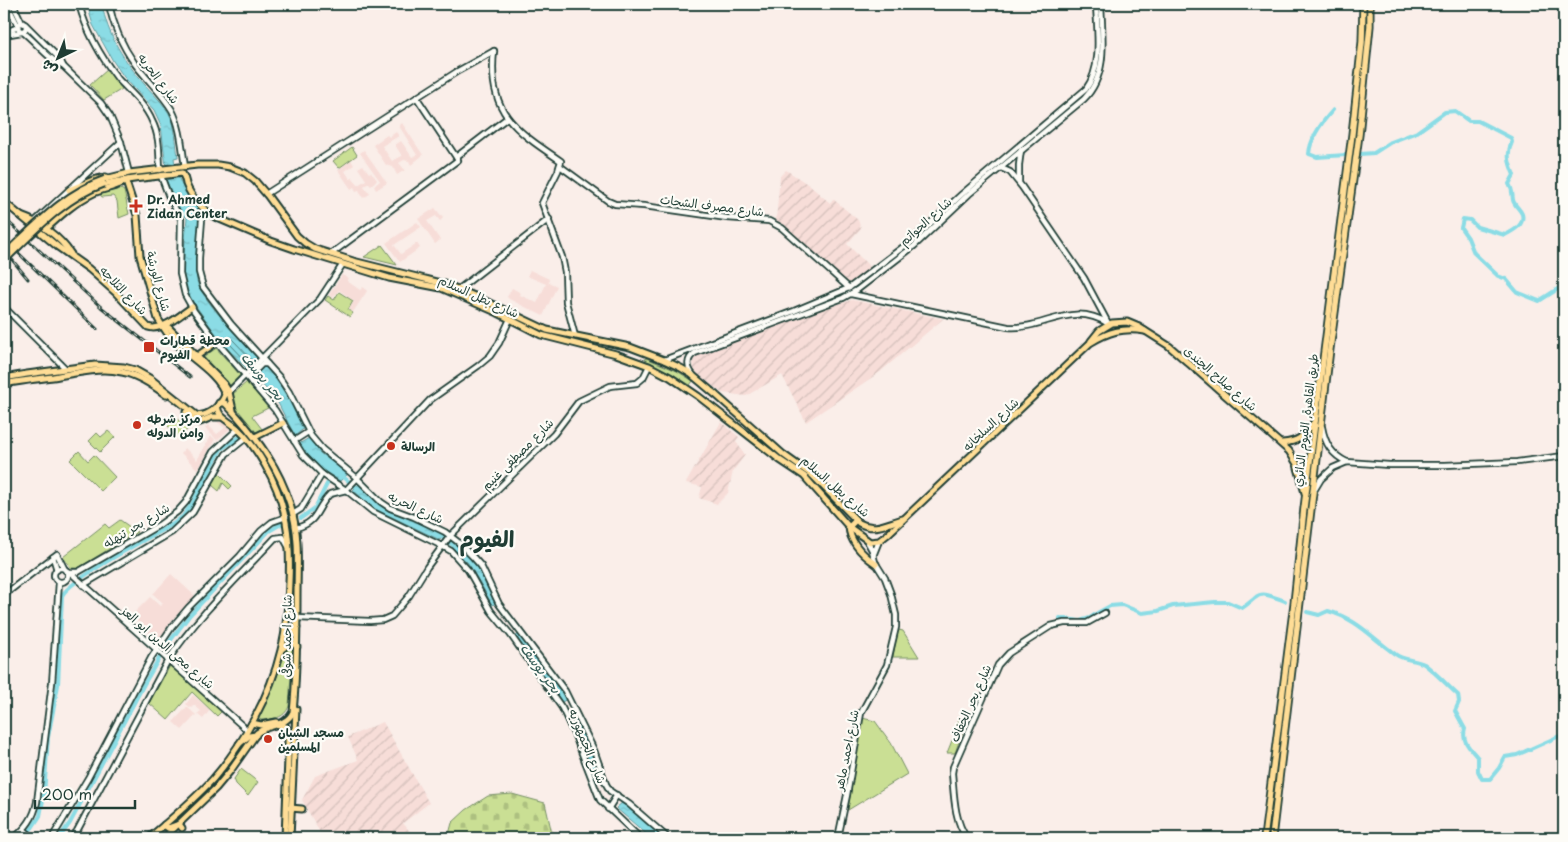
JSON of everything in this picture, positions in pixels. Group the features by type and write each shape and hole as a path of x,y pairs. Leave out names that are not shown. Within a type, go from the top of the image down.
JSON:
{"highway":[{"name":"طريق القاهرة, الفيوم الدائري","path":"1298,589 1313,495 1322,418 1329,330 1363,36 1362,4"},
{"name":"طريق القاهرة, الفيوم الدائري","path":"1329,330 1359,135 1370,26 1370,4"},
{"name":"طريق القاهرة, الفيوم الدائري","path":"1272,838 1297,604 1305,496 1327,349"},
{"name":"طريق القاهرة, الفيوم الدائري","path":"1264,838 1297,604"}],"main road":[{"name":"شارع بطل السلام","path":"867,541 849,527 808,480 782,457 707,387 681,368 630,347 559,333 536,326 478,297 436,281 353,261 314,248 300,238 250,176 230,167 211,164 183,169 190,191 207,212 294,249 389,278 436,286 541,335 609,352 649,366 688,389 782,457 815,478 863,525 873,528 903,519"},
{"path":"4,255 68,198 85,187 183,169"},
{"path":"69,190 92,180 114,176 128,178"},
{"path":"4,261 70,200 114,176"},
{"path":"46,229 66,210 86,197 128,178"},
{"name":"شارع الورشة","path":"128,178 138,221 142,262 157,316 164,330 176,344 210,373 222,388 224,397 218,404"},
{"name":"شارع الثلاجه","path":"4,202 19,215 46,229 66,246 73,257"},
{"name":"شارع الثلاجه","path":"33,223 58,247 89,269 116,293 144,325 152,328 163,326"},
{"path":"294,249 298,248 301,244 300,238"},
{"path":"312,255 311,251 314,248"},
{"path":"387,270 390,272 389,278"},
{"path":"397,272 396,277 399,280"},
{"path":"471,294 472,302"},
{"path":"472,302 478,297"},
{"path":"163,326 192,307"},
{"name":"شارع صلاح الجندى","path":"1108,324 1127,322 1169,346 1282,443 1297,464 1305,496"},
{"path":"1090,343 1096,334 1108,324"},
{"name":"شارع الورشة","path":"163,326 168,328 217,376 229,392 234,412"},
{"name":"شارع صلاح الجندى","path":"1090,343 1103,335 1118,330 1133,329 1145,331"},
{"path":"557,340 559,333"},
{"path":"197,356 217,342"},
{"name":"شارع السلخانه","path":"903,519 1090,343"},
{"path":"4,378 65,368 106,364 124,367 135,370 151,379 169,392 202,422 215,416 223,417"},
{"path":"4,384 101,370 124,372 163,392 200,419"},
{"path":"688,389 696,387 698,382 695,378"},
{"path":"699,397 707,387"},
{"name":"شارع احمد شوقى","path":"149,838 212,780 238,744 266,695 281,649 285,629 290,548 286,517 268,470 246,438 218,411 218,404 225,403 255,437 275,465 293,514 298,544 298,628 292,715 288,720 262,730 225,778 180,826 164,838"},
{"path":"200,419 218,404"},
{"path":"1282,443 1298,440 1315,421"},
{"path":"255,437 283,423"},
{"path":"268,470 272,470 275,465"},
{"path":"270,476 274,472 278,473"},
{"path":"867,541 872,543 879,541 903,519"},
{"path":"856,520 849,527 851,539 866,557 876,564"},
{"path":"285,629 292,632 298,628"},
{"path":"281,649 290,643 294,644 297,648"},
{"path":"252,722 261,725 284,719 289,714 294,700"},
{"path":"285,838 296,707 294,700"},
{"path":"278,725 284,726 287,729 291,758 290,838"},
{"path":"238,744 251,735 256,736"},
{"path":"225,778 230,783"},
{"path":"291,798 299,798"},
{"path":"290,808 302,809"},
{"path":"164,825 168,828 180,826"},
{"path":"149,838 160,834 164,838"}],"street":[{"path":"7,4 21,25 60,59 63,66"},
{"path":"13,4 21,25 19,30 35,40 106,110 121,142 128,178"},
{"name":"شارع الجمهوريه","path":"79,4 86,25 106,61 152,120 158,139 162,173 169,197 181,219 180,274 183,291 192,307 217,342 272,406 309,462 373,512 442,546 460,559 491,610 562,708 600,800 640,838"},
{"name":"شارع الحريه","path":"110,4 116,29 130,57 174,114 178,127 183,169"},
{"name":"شارع الحواتم","path":"795,313 851,294 914,246 968,192 1001,168 1082,93 1089,85 1097,64 1096,4"},
{"name":"شارع الحواتم","path":"695,378 688,366 688,361 693,354 788,316 849,288 906,245 1054,120 1086,96 1099,76 1101,65 1101,4"},
{"path":"4,33 21,25"},
{"path":"4,33 23,32"},
{"path":"266,194 458,71 494,51 493,71 495,87 500,105 507,118 522,133 562,161 542,203 564,263 566,302 575,336"},
{"path":"417,98 457,159"},
{"path":"331,254 457,159 507,118"},
{"path":"33,223 121,142"},
{"path":"1019,183 1021,150"},
{"name":"شارع مصرف الشحات","path":"560,166 608,201 615,204 773,222 849,288"},
{"path":"1001,168 1010,172 1019,183 1084,278 1108,324"},
{"name":"شارع الحريه","path":"207,212 202,219 199,268 201,282 217,307 286,388 308,432 322,449 357,478 386,506 421,520 450,536 481,566 499,604 563,687 594,750 610,791 629,804 668,838"},
{"path":"459,289 549,220"},
{"path":"229,392 320,299 343,264"},
{"path":"851,294 1008,327 1018,327 1076,314 1094,317 1108,324"},
{"path":"4,307 65,368"},
{"name":"شارع الحواتم","path":"664,360 788,316"},
{"path":"296,528 305,526 313,519 330,494 346,490 430,400 486,360 499,343 510,319"},
{"path":"251,382 251,375 262,364 267,364"},
{"name":"شارع مصطفى غنيم","path":"450,536 556,432 580,400 610,386 638,383 649,366"},
{"path":"1322,418 1323,433 1329,448 1337,457 1347,462 1389,465 1445,465 1517,462 1564,456"},
{"name":"شارع بحر تنهله","path":"78,572 159,525 177,512 186,502 213,452 238,429"},
{"path":"294,441 308,432"},
{"name":"شارع بحر تنهله","path":"80,582 172,532 182,524 193,512 223,458 246,438"},
{"path":"1313,495 1317,485 1326,474 1338,465 1347,462"},
{"path":"293,514 301,509 322,474"},
{"path":"52,838 88,778 172,627 189,607 240,556 261,531 272,522 286,517"},
{"path":"297,618 370,622 387,619 409,596 450,536"},
{"path":"71,838 77,830 166,658 205,611 275,538 284,538 290,548"},
{"name":"شارع احمد ماهر","path":"838,838 861,712 887,665 896,627 896,615 891,594 867,541"},
{"path":"873,556 879,541"},
{"path":"55,556 66,570 68,576 66,580"},
{"path":"55,556 57,570 54,573 54,578 59,582"},
{"path":"4,595 55,556"},
{"path":"57,570 61,568 78,572 80,582"},
{"name":"شارع محى الدين ابو العز","path":"66,570 247,730"},
{"path":"59,582 71,578 80,582"},
{"path":"14,838 28,834 38,802 52,683 59,582"},
{"path":"491,610 499,604"},
{"name":"شارع بحر الخفاف","path":"967,838 959,821 952,767 998,665 1009,652 1051,626 1064,623 1087,623 1104,613"},
{"path":"510,634 515,631 516,627"},
{"path":"562,708 571,702"},
{"path":"568,719 576,714"},
{"path":"608,809 617,795"}],"shaded area":[{"path":"402,123 423,155 411,165 409,161 404,160 399,163 405,170 397,175 393,167 386,165 373,145 387,135 389,137 396,132 399,136 382,146 392,161 402,156 395,145 401,141 412,157 417,155 399,126"},
{"path":"364,150 387,183 376,190 374,186 380,181 360,153"},
{"path":"351,160 354,165 345,171 350,179 353,178 358,185 366,180 358,168 363,165 377,180 371,185 369,183 364,186 370,194 363,198 359,190 356,191 354,187 351,189 338,170"},
{"path":"786,170 809,185 830,203 833,199 858,220 861,228 847,244 871,268 849,284 776,220 780,176"},
{"path":"435,208 443,218 440,221 436,216 427,221 440,240 435,244 418,219"},
{"path":"417,222 421,227 394,245 401,254 417,243 420,248 400,262 386,243"},
{"path":"530,270 549,279 548,282 557,286 543,316 507,297 512,288 521,293 520,295 537,303 546,284 527,276"},
{"path":"342,275 348,278 347,281 360,290 363,287 367,291 353,312 349,309 354,301 339,290 333,298 329,295"},
{"path":"852,300 943,319 880,372 806,422 782,375 746,396 722,393 694,372 693,359 700,354 825,308"},
{"path":"220,418 231,428 217,440 205,428 208,425 217,434 225,428 216,421"},
{"path":"721,422 739,437 736,441 745,455 733,471 728,493 717,504 699,498 702,487 686,483"},
{"path":"211,436 215,439 197,469 181,453 185,448 197,460"},
{"path":"171,574 195,596 175,617 159,638 156,639 135,619 138,616 135,612 150,597 160,606 163,603 153,594"},
{"path":"193,695 210,710 203,719 197,714 201,711 194,705 191,708 186,704"},
{"path":"187,707 196,715 182,730 173,722"},
{"path":"383,722 429,803 403,823 415,838 323,838 302,800 315,776 358,760 348,737"}],"green space":[{"path":"108,69 122,89 104,100 90,85"},
{"path":"352,147 357,155 339,168 333,161"},
{"path":"121,189 124,191 129,214 119,218 117,201 113,196 102,197 99,193"},
{"path":"382,245 397,265 364,257"},
{"path":"339,292 353,301 348,310 353,313 350,317 325,300 328,296 334,300"},
{"path":"216,348 240,375 229,386 203,358"},
{"path":"646,358 677,371 693,381 690,385 669,372 645,362"},
{"path":"247,382 268,408 252,416 262,429 256,432 234,405 233,394"},
{"path":"175,417 188,429 179,437 167,425"},
{"path":"108,431 115,437 100,452 89,441 97,433 101,437"},
{"path":"79,451 88,461 94,455 115,477 101,491 70,460"},
{"path":"219,473 232,486 229,489 223,483 219,491 212,485"},
{"path":"120,520 137,532 78,568 71,568 63,557 105,524 109,528"},
{"path":"899,630 903,631 919,657 893,657 897,632"},
{"path":"288,645 293,645 289,706 281,716 274,719 261,720 258,718 276,679"},
{"path":"171,664 222,711 217,716 192,692 168,720 149,703"},
{"path":"862,718 875,721 891,743 907,774 848,810"},
{"path":"959,719 967,719 955,753 947,753 955,737"},
{"path":"241,769 258,782 248,796 236,784 234,779"},
{"path":"512,794 545,803 553,838 448,838 452,823 466,810 488,796"}],"water":[{"path":"87,4 102,4 108,26 118,48 145,85 161,102 171,118 175,131 178,157 174,158 177,173 200,216 201,224 196,265 198,284 215,311 281,386 303,429 295,436 276,399 224,345 190,298 184,283 183,265 187,217 183,215 165,178 166,167 161,125 154,110 124,77 113,61 93,25"},
{"path":"309,438 320,453 348,474 340,481 315,465 299,444"},
{"path":"359,484 380,504 444,534 440,540 373,508 353,490"},
{"path":"456,543 480,568 497,603 492,605 468,563 452,548"},
{"path":"519,634 567,699 562,702 516,636"},
{"path":"577,719 603,778 597,782 570,722"},
{"path":"623,802 665,838 651,838 616,808"}],"waterway":[{"path":"1333,110 1317,131 1309,154 1317,157 1374,153 1391,142 1417,132 1445,112 1455,111 1469,121 1478,121 1511,138 1509,158 1514,175 1509,184 1514,202 1522,214 1522,221 1515,229 1505,235 1477,227 1470,220 1463,219 1461,228 1468,238 1474,253 1498,276 1506,279 1517,292 1539,301 1564,285"},
{"path":"20,838 32,828 40,816 44,795 48,737 58,685 62,596 94,569 173,524 183,516 192,504 221,449 241,436"},
{"name":"بحر يوسف","path":"342,476 360,490"},
{"path":"301,518 315,508 327,484"},
{"path":"59,838 70,823 144,684 167,645 189,616 269,531 281,524"},
{"name":"بحر يوسف","path":"439,535 456,547"},
{"path":"1060,618 1080,621 1090,618 1110,606 1122,605 1142,613 1158,611 1173,606 1215,602 1228,602 1242,608 1262,595 1269,595 1285,601"},
{"path":"1307,612 1319,615 1328,611 1338,614 1363,629 1398,656 1424,664 1458,695 1459,702 1455,711 1465,729 1464,738 1478,758 1478,771 1482,779 1490,779 1505,757 1517,755 1564,734"}],"railway":[{"path":"4,218 101,307 190,377"},
{"path":"4,239 97,329"},
{"path":"4,250 28,279"}],"place":[{"name":"Dr. Ahmed Zidan Center","path":"136,206"},
{"name":"محطة قطارات الفيوم","path":"149,347"},
{"name":"مركز شرطه وامن الدوله","path":"137,425"},
{"name":"الرسالة","path":"391,446"},
{"name":"مسجد الشبان المسلمين","path":"268,739"}],"district":[{"name":"الفيوم","path":"487,537"}]}
